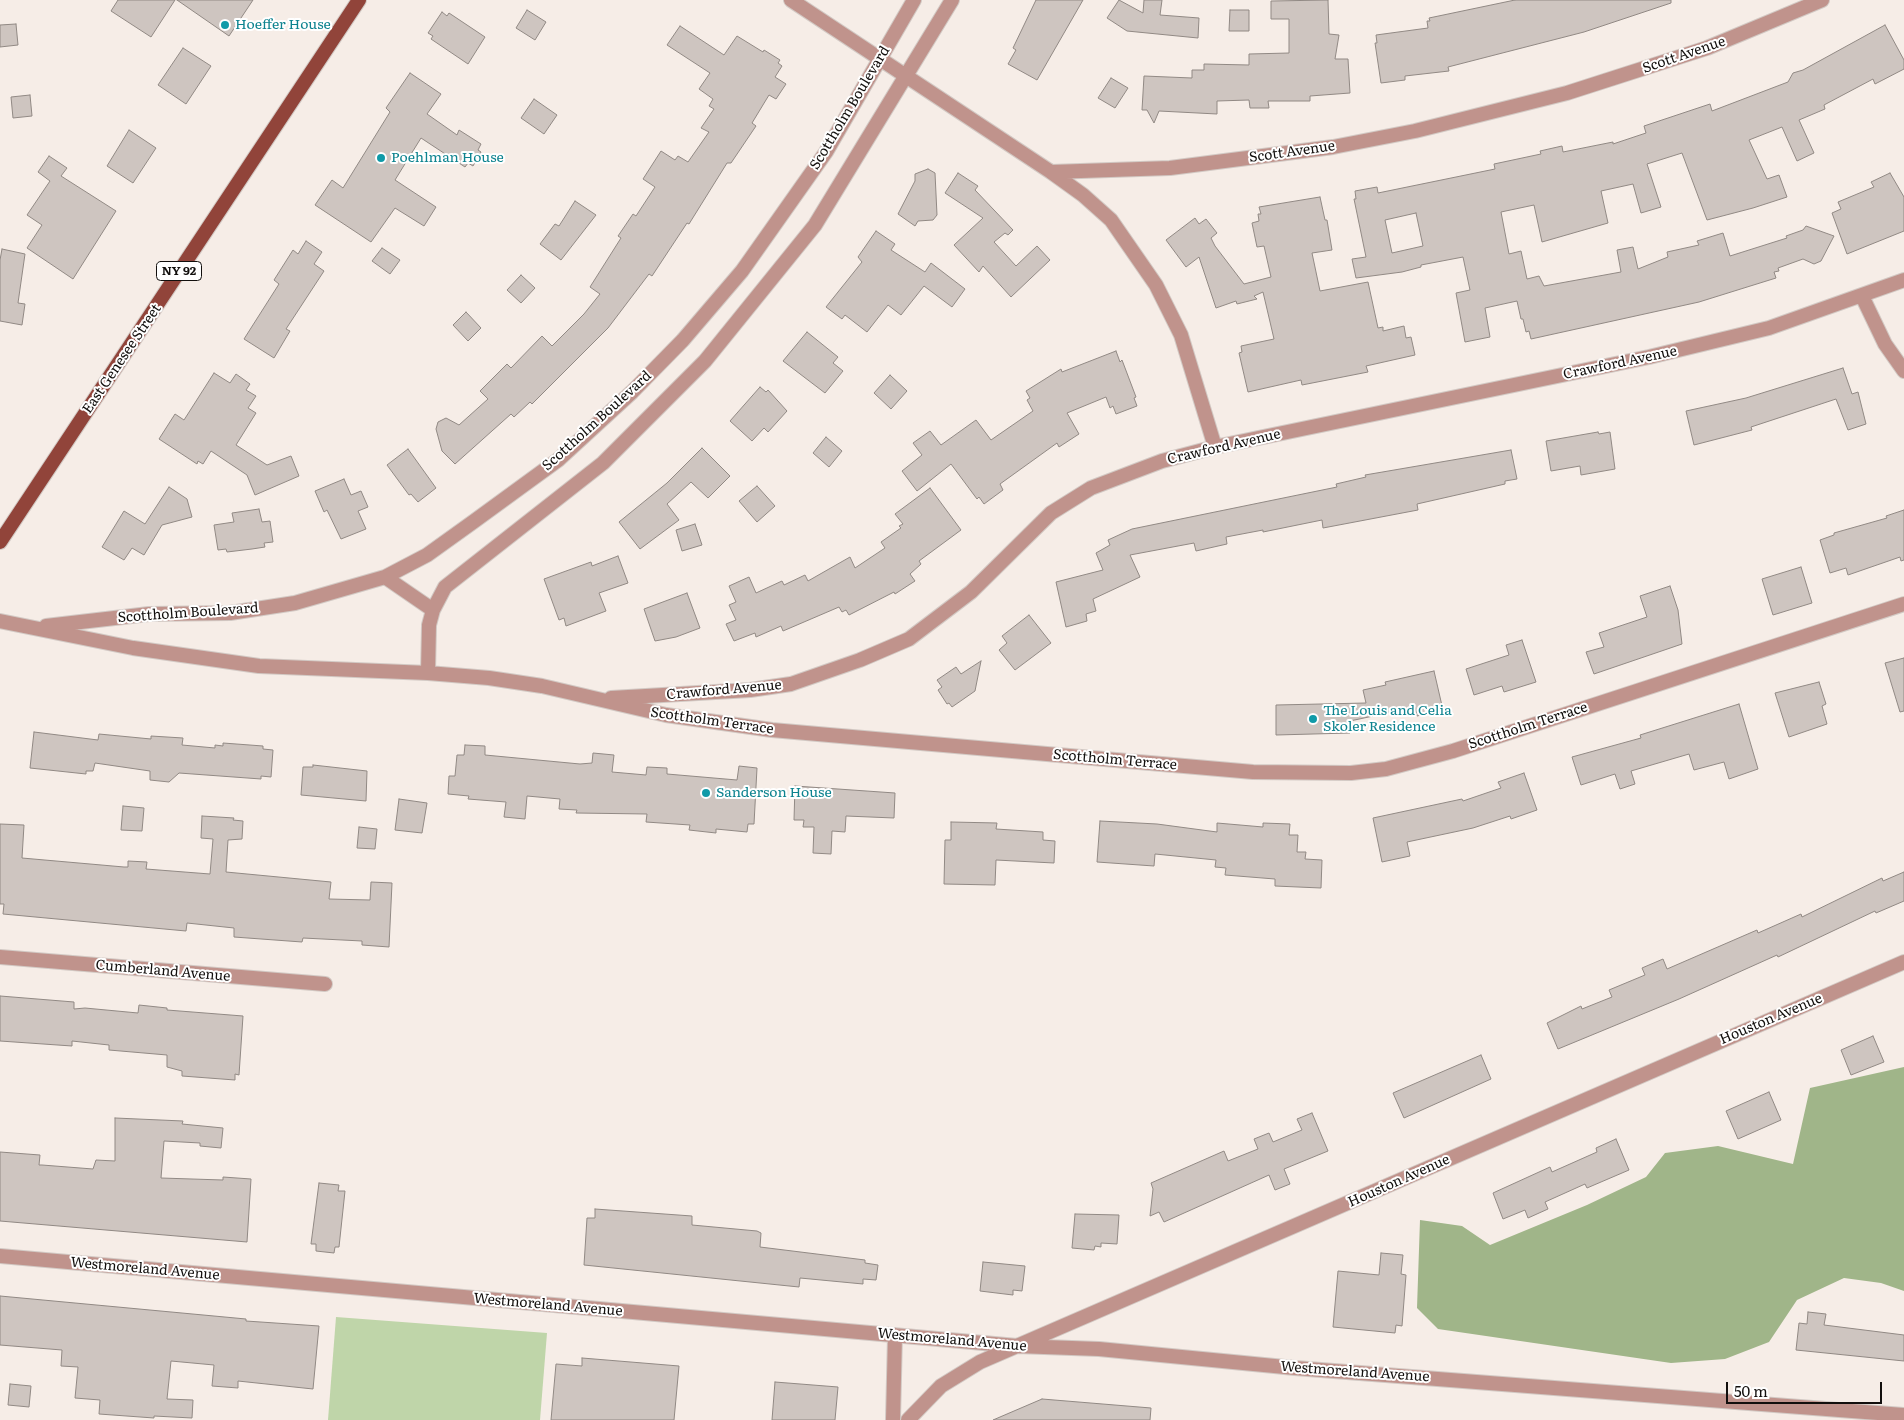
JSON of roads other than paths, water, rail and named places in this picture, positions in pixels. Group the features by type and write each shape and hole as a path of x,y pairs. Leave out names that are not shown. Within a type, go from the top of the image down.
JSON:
{"main road":[{"name":"East Genesee Street","path":"0,542 359,0"}],"street":[{"path":"791,0 1051,172 1083,195 1110,220 1156,285 1181,335 1215,447"},
{"name":"Scottholm Boulevard","path":"34,627 149,614 230,613 295,603 385,577 427,555 558,460 632,392 683,340 742,271 826,152 914,0"},
{"path":"428,673 429,625 433,610 445,587 603,463 704,361 815,225 952,0"},
{"name":"Scott Avenue","path":"1051,172 1170,168 1333,146 1415,130 1567,93 1707,48 1822,0"},
{"name":"Crawford Avenue","path":"593,699 758,689 791,684 860,660 909,639 971,592 1051,513 1091,488 1162,461 1215,447 1649,357 1769,328 1904,280"},
{"path":"1862,296 1885,344 1904,371"},
{"path":"385,577 433,610"},
{"name":"Scottholm Terrace","path":"428,673 489,678 542,686 666,715 772,730 1253,772 1351,772 1386,769 1454,750 1904,604"},
{"name":"Scottholm Boulevard","path":"0,621 133,648 259,666 428,673"},
{"name":"Cumberland Avenue","path":"0,957 325,984"},
{"name":"Houston Avenue","path":"908,1420 941,1386 980,1362 1904,962"},
{"name":"Westmoreland Avenue","path":"0,1256 1017,1346 1099,1349 1295,1368 1904,1415"},
{"path":"893,1420 895,1335"}],"place":[{"name":"Hoeffer House","path":"225,25"},
{"name":"Poehlman House","path":"381,158"},
{"name":"The Louis and Celia Skoler Residence","path":"1313,719"},
{"name":"Sanderson House","path":"706,793"}]}
